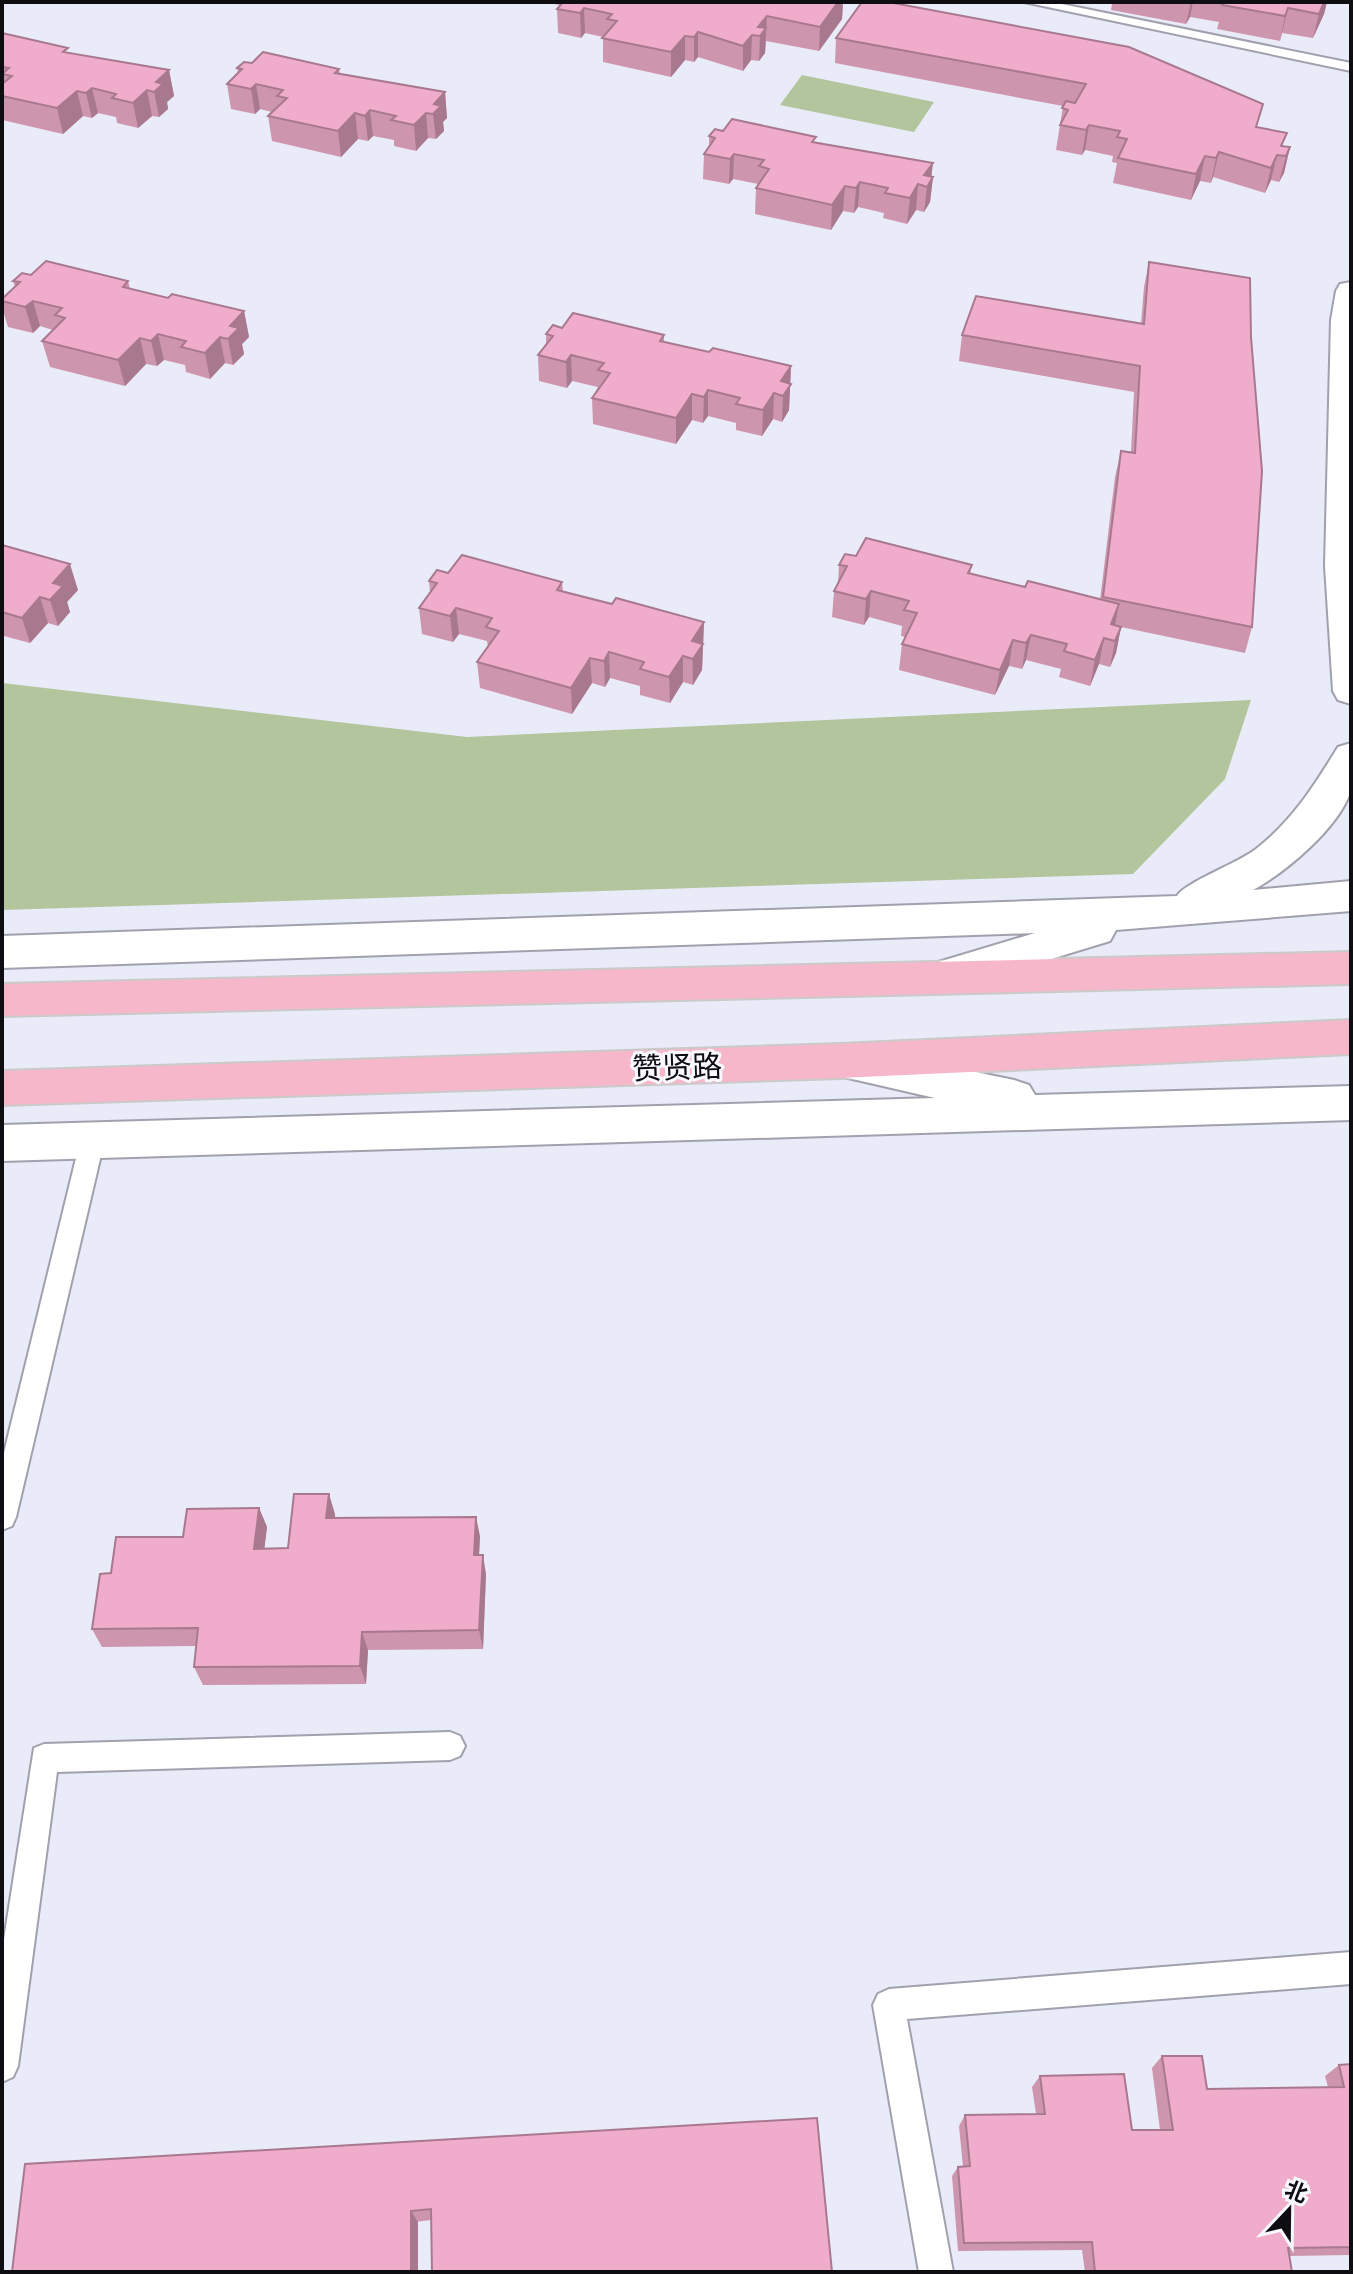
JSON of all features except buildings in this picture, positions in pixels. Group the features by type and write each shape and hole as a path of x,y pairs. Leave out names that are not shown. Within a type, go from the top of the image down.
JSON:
{"main road":[{"path":"2,1000 1351,968"},
{"name":"赞贤路","path":"2,1088 840,1061 1351,1037"}],"street":[{"path":"1351,291 1347,320 1343,566 1351,691"},
{"path":"935,979 1232,886 1264,864 1316,815 1340,781 1351,756"},
{"path":"2,952 1146,914 1351,896"},
{"path":"840,1061 1097,1111"},
{"path":"2,1143 1351,1103"}],"lane":[{"path":"1031,2 1351,67"},
{"path":"2,1517 7,1469 92,1142"},
{"path":"2,2066 44,1758 450,1746"},
{"path":"936,2272 889,2005 1351,1968"}],"green space":[{"path":"802,75 934,102 914,132 780,105"},
{"path":"2,683 467,737 1251,700 1225,779 1133,874 2,910"}]}
